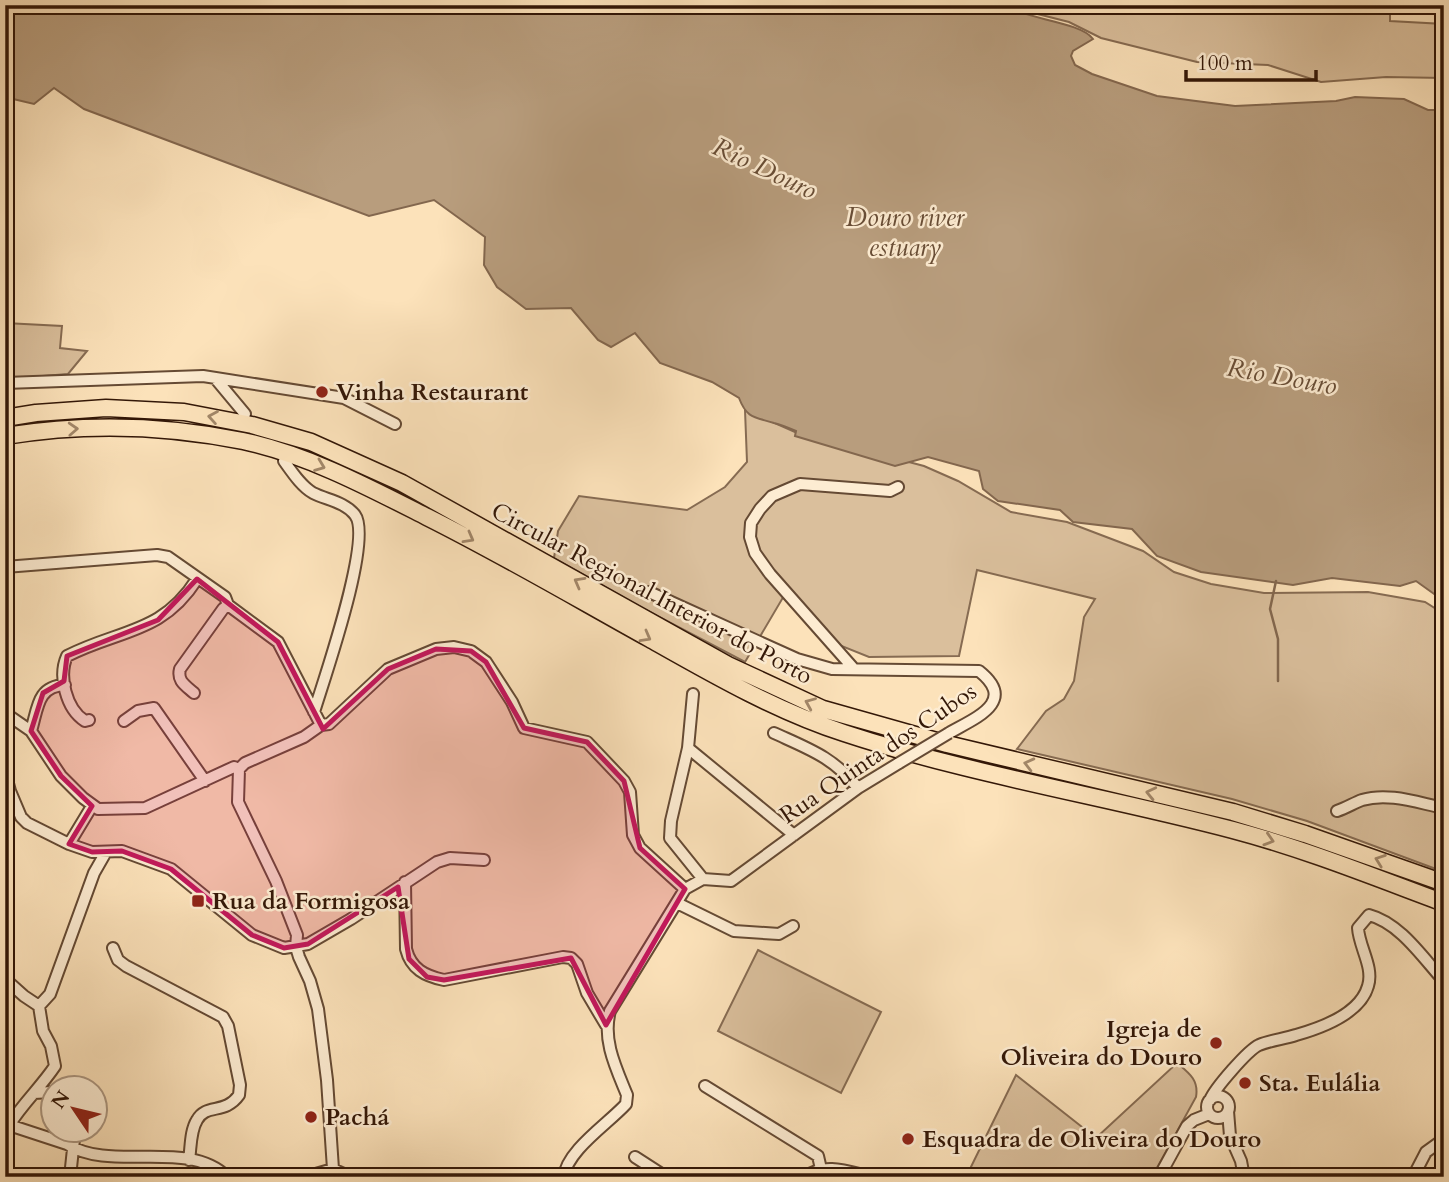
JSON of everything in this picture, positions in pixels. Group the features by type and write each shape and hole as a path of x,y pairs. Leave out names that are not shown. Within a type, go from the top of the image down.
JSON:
{"highway":[{"name":"Circular Regional Interior do Porto","path":"5,418 106,408 184,412 253,425 311,442 402,483 728,665 803,700 875,725 1094,788 1305,834 1444,883"},
{"name":"Circular Regional Interior do Porto","path":"5,436 106,427 182,430 246,442 319,465 462,534 686,660 775,706 843,733 946,762 1094,788"},
{"name":"Circular Regional Interior do Porto","path":"1205,814 1444,903"}],"street":[{"path":"5,383 203,376 345,398 396,424"},
{"path":"215,378 245,414"},
{"path":"284,461 311,492 350,510 357,517 360,532 346,606 314,712"},
{"path":"854,668 770,574 755,553 750,537 751,523 772,496 800,484 890,491 898,487"},
{"path":"5,567 157,555 168,557 225,597 228,605 278,642 321,725"},
{"path":"89,720 85,721 76,716 70,707 65,685 64,663 67,656 158,620 186,596 197,579"},
{"path":"649,592 797,659 832,669 854,668"},
{"path":"194,693 181,682 178,676 180,669 228,605"},
{"path":"333,1169 327,1080 318,1009 296,947 297,935 276,881 238,802 239,769 245,763 304,737 321,725 329,724 388,669 436,649 454,647 471,651 486,662 512,702 524,728 587,742 624,781 630,792 633,835 640,848 685,889 610,1011 606,1025 608,1042 627,1096 626,1104 574,1154 566,1164 564,1177"},
{"name":"Rua Quinta dos Cubos","path":"685,889 703,879 731,881 858,788 987,710 995,700 995,690 990,680 979,671 873,671 854,668"},
{"path":"32,732 43,693 54,685 65,685"},
{"path":"693,694 688,748 671,821 670,838 703,879"},
{"path":"124,721 138,711 154,708 205,781"},
{"path":"5,713 32,732 61,776 92,806 108,811 145,808 234,767 239,769"},
{"path":"774,733 827,757 846,773 858,788"},
{"path":"688,748 794,835"},
{"path":"5,772 21,817 27,822 69,844 92,852 122,851 171,869 252,935 284,948 308,944 437,862 450,858 484,860"},
{"path":"1337,811 1362,800 1381,797 1444,808"},
{"path":"69,844 92,806"},
{"path":"106,852 94,873 50,994 40,1006 43,1031 51,1046 55,1066 8,1124 74,1149 102,1156 189,1160 219,1168 228,1177"},
{"path":"405,882 406,949 409,959 427,977 444,980 563,957 570,958 577,964 587,993 606,1025"},
{"path":"677,903 734,931 779,933 793,926"},
{"path":"1232,1140 1207,1107 1210,1100 1253,1049 1340,1017 1361,1000 1369,985 1368,968 1358,928 1369,915 1381,918 1392,926 1444,981"},
{"path":"113,948 118,960 126,966 218,1012 228,1026 240,1085 239,1095 227,1107 204,1111 198,1118 194,1125 189,1160"},
{"path":"5,979 40,1006"},
{"path":"1235,1069 1228,1087 1228,1107 1232,1140 1244,1177"},
{"path":"705,1086 818,1156 821,1169"},
{"path":"34,1093 38,1093"},
{"path":"1210,1100 1220,1096 1228,1107"},
{"path":"1159,1177 1187,1126 1194,1120 1212,1116 1222,1118 1228,1107"},
{"path":"1413,1177 1426,1153 1444,1139"},
{"path":"70,1177 74,1144"},
{"path":"635,1157 666,1177"},
{"path":"305,1177 333,1169 354,1175 414,1174 435,1177"},
{"path":"805,1177 821,1169 835,1169 871,1177"}],"highlighted area":[{"path":"197,579 278,642 323,729 388,669 436,649 471,651 486,662 524,728 587,742 624,781 640,848 685,889 606,1025 571,958 444,980 427,977 409,959 398,887 308,944 284,948 252,935 171,869 122,851 92,852 69,844 92,806 61,776 31,731 43,693 64,681 67,656 158,620"}],"shaded area":[{"path":"1012,5 1390,5 1390,21 1444,24 1444,78 1386,77 1321,82 1268,65 1197,62 1101,38 1069,22 1018,9"},
{"path":"5,323 62,326 60,348 87,351 68,374 5,379"},
{"path":"745,410 795,432 924,466 958,481 1011,512 1067,522 1143,551 1174,572 1211,584 1264,593 1368,592 1425,602 1444,614 1444,872 1307,821 1232,799 1017,749 1046,711 1064,699 1074,681 1084,617 1095,599 977,570 959,656 869,657 834,643 785,594 745,662 554,558 558,531 579,496 687,510 725,487 747,462"},
{"path":"758,950 881,1012 841,1093 718,1031"},
{"path":"1177,1063 1194,1081 1196,1097 1152,1177 966,1177 1016,1075 1096,1138"}],"water":[{"name":"Douro river estuary","path":"5,5 1003,5 1087,33 1093,39 1073,51 1071,56 1075,65 1092,74 1157,96 1235,106 1336,101 1355,97 1404,99 1428,110 1444,110 1444,601 1416,581 1400,586 1332,578 1293,585 1201,572 1157,556 1132,529 1073,522 1060,510 998,501 983,489 979,471 928,457 895,466 795,436 796,431 752,416 745,410 739,398 712,382 660,363 635,333 611,347 598,340 571,308 526,309 497,287 484,265 485,237 434,200 369,216 84,109 54,88 34,104 9,98 5,95"}],"waterway":[{"path":"1276,581 1270,609 1278,639 1278,681"}],"place":[{"name":"Vinha Restaurant","path":"322,392"},
{"name":"Rua da Formigosa","path":"198,901"},
{"name":"Igreja de Oliveira do Douro","path":"1216,1043"},
{"name":"Sta. Eulália","path":"1245,1083"},
{"name":"Pachá","path":"311,1117"},
{"name":"Esquadra de Oliveira do Douro","path":"908,1139"}],"water label":[{"name":"Rio Douro","path":"765,168"},
{"name":"Rio Douro","path":"1282,376"}]}
